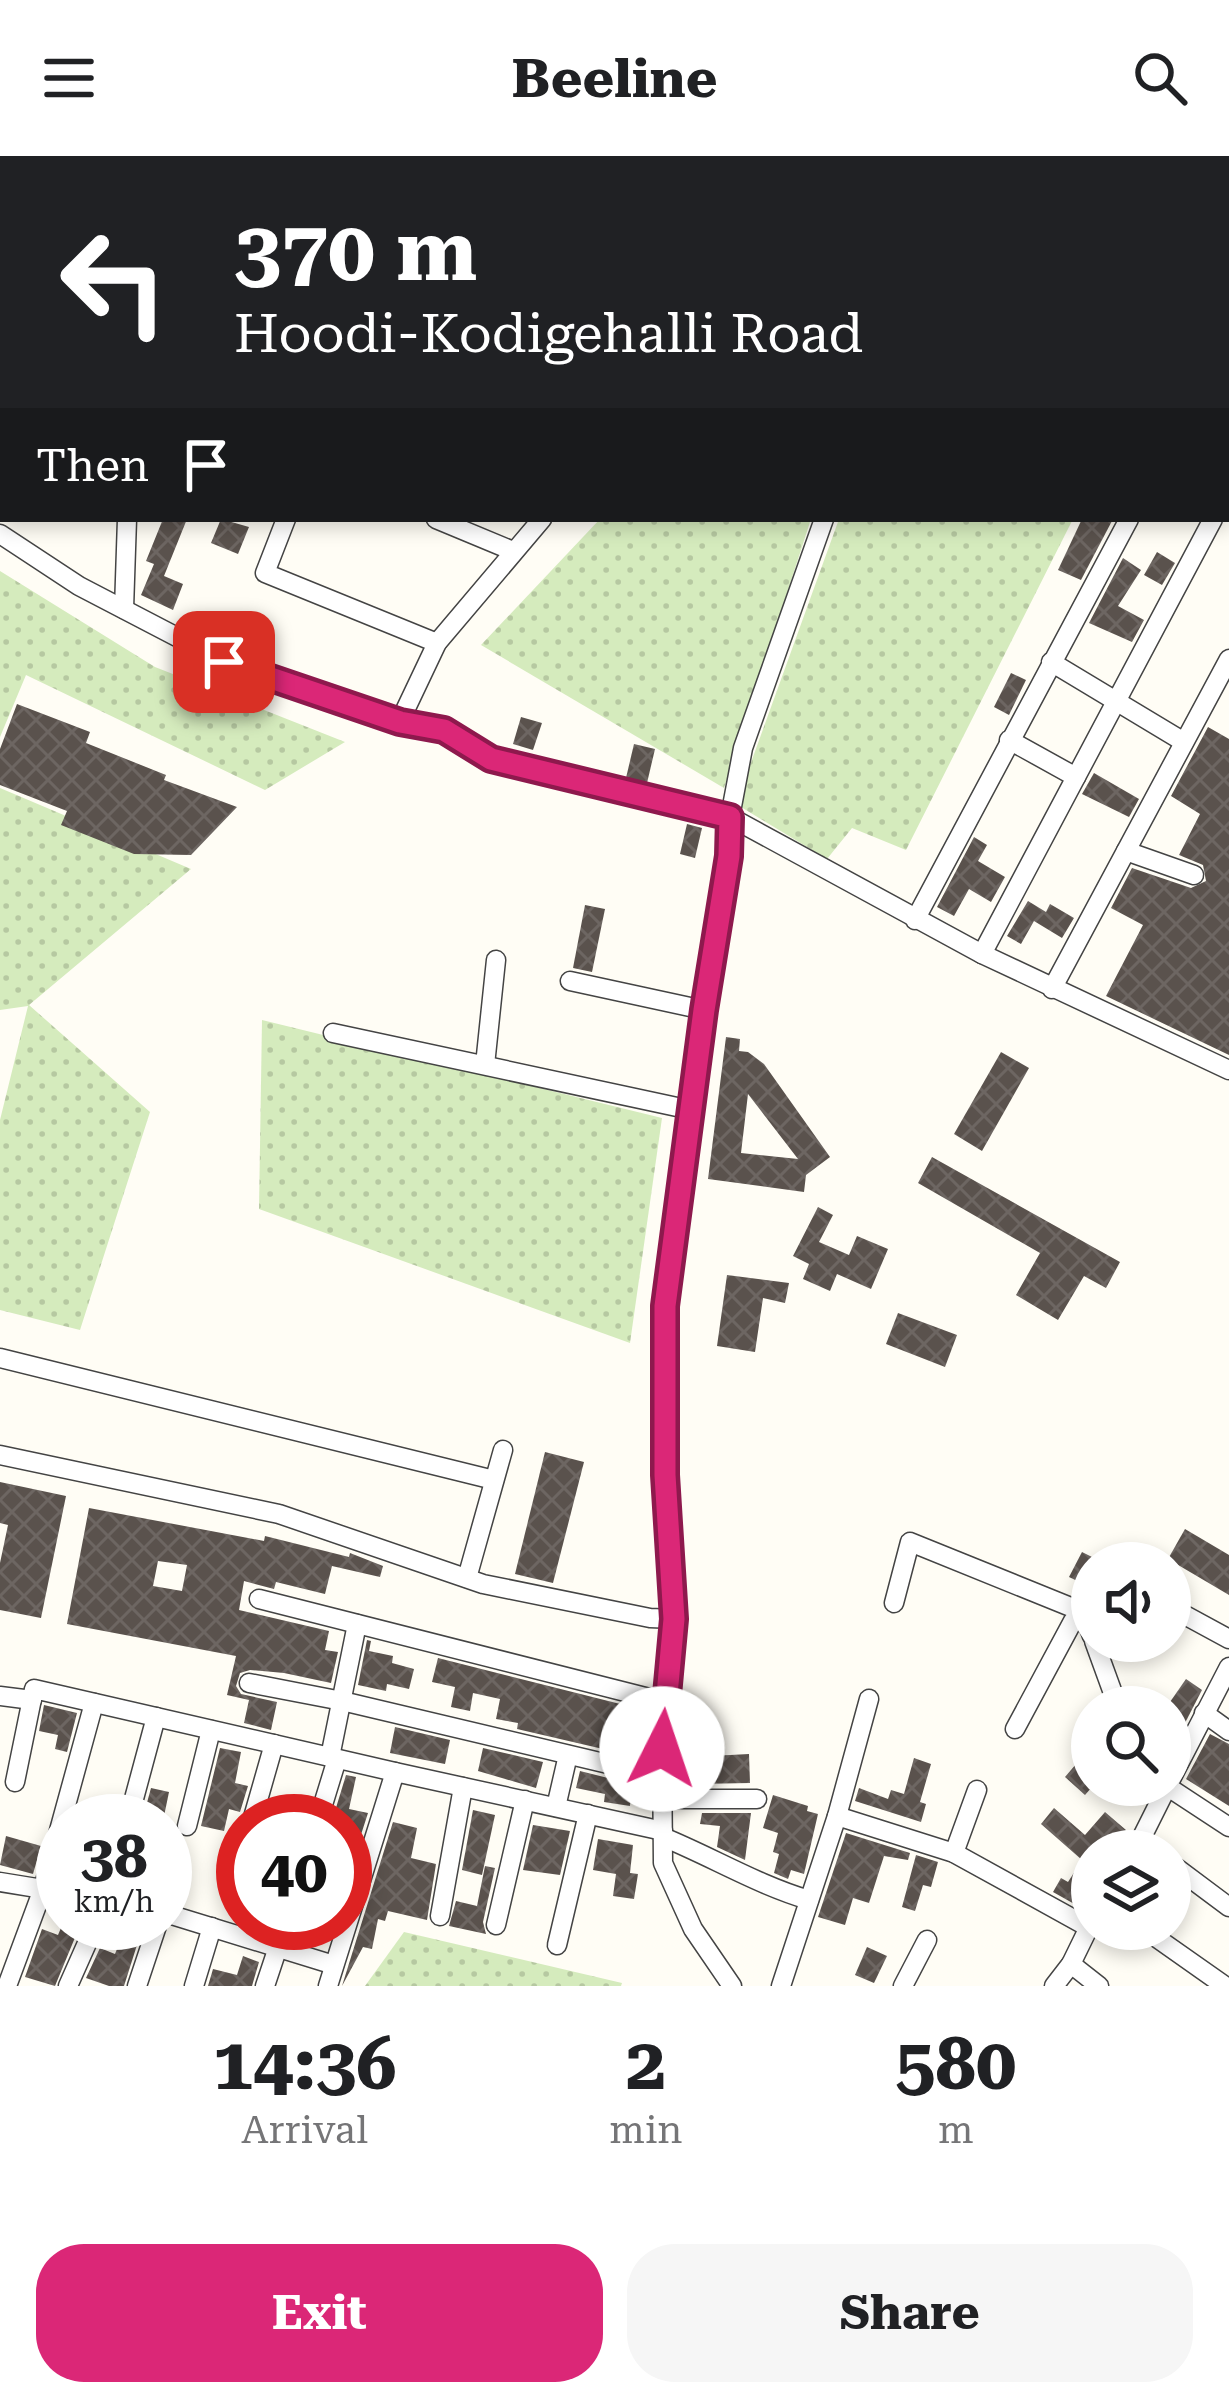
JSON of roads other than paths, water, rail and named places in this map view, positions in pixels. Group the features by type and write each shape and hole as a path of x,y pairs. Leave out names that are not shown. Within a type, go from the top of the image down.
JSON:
{"street":[{"path":"124,609 127,522"},
{"path":"285,522 266,573 437,643"},
{"path":"443,522 513,550"},
{"path":"400,722 437,643 539,522"},
{"path":"732,1986 693,1929 663,1863 665,1702 674,1619 665,1475 665,1306 743,748 823,522"},
{"path":"915,920 1127,522"},
{"path":"982,954 1212,522"},
{"path":"0,534 80,586 224,662 400,722 444,730 491,759 730,817 982,954 1229,1070"},
{"path":"1052,989 1229,658"},
{"path":"1051,662 1184,742"},
{"path":"1009,740 1076,777"},
{"path":"1126,850 1194,875"},
{"path":"485,1065 496,959"},
{"path":"570,981 704,1010"},
{"path":"333,1033 691,1110"},
{"path":"0,1358 494,1480"},
{"path":"467,1579 502,1450"},
{"path":"0,1455 279,1514 467,1579 674,1619"},
{"path":"894,1603 910,1542 1071,1602"},
{"path":"259,1599 665,1702"},
{"path":"1191,1618 1229,1639"},
{"path":"1015,1729 1071,1623"},
{"path":"324,1794 356,1624"},
{"path":"1191,1739 1229,1667"},
{"path":"249,1683 662,1777"},
{"path":"15,1782 34,1689 663,1834 766,1887 809,1900"},
{"path":"0,1696 32,1700"},
{"path":"781,1986 869,1700"},
{"path":"74,1794 94,1703"},
{"path":"1204,1713 1229,1731"},
{"path":"135,1794 156,1717"},
{"path":"192,1807 212,1730"},
{"path":"260,1794 274,1744"},
{"path":"556,1807 568,1755"},
{"path":"328,1986 395,1772"},
{"path":"440,1916 463,1787"},
{"path":"954,1853 977,1790"},
{"path":"663,1799 757,1799"},
{"path":"496,1925 525,1800"},
{"path":"1191,1800 1229,1827"},
{"path":"556,1945 588,1814"},
{"path":"837,1816 954,1853 1071,1914"},
{"path":"1191,1879 1229,1907"},
{"path":"0,1882 36,1887"},
{"path":"192,1921 216,1928"},
{"path":"7,1986 36,1925"},
{"path":"194,1986 212,1927"},
{"path":"903,1986 927,1940"},
{"path":"68,1986 84,1950"},
{"path":"137,1986 149,1950"},
{"path":"266,1986 277,1950"},
{"path":"287,1950 334,1965"},
{"path":"1054,1986 1078,1950"},
{"path":"1174,1950 1225,1986"},
{"path":"1071,1964 1099,1986"}]}
